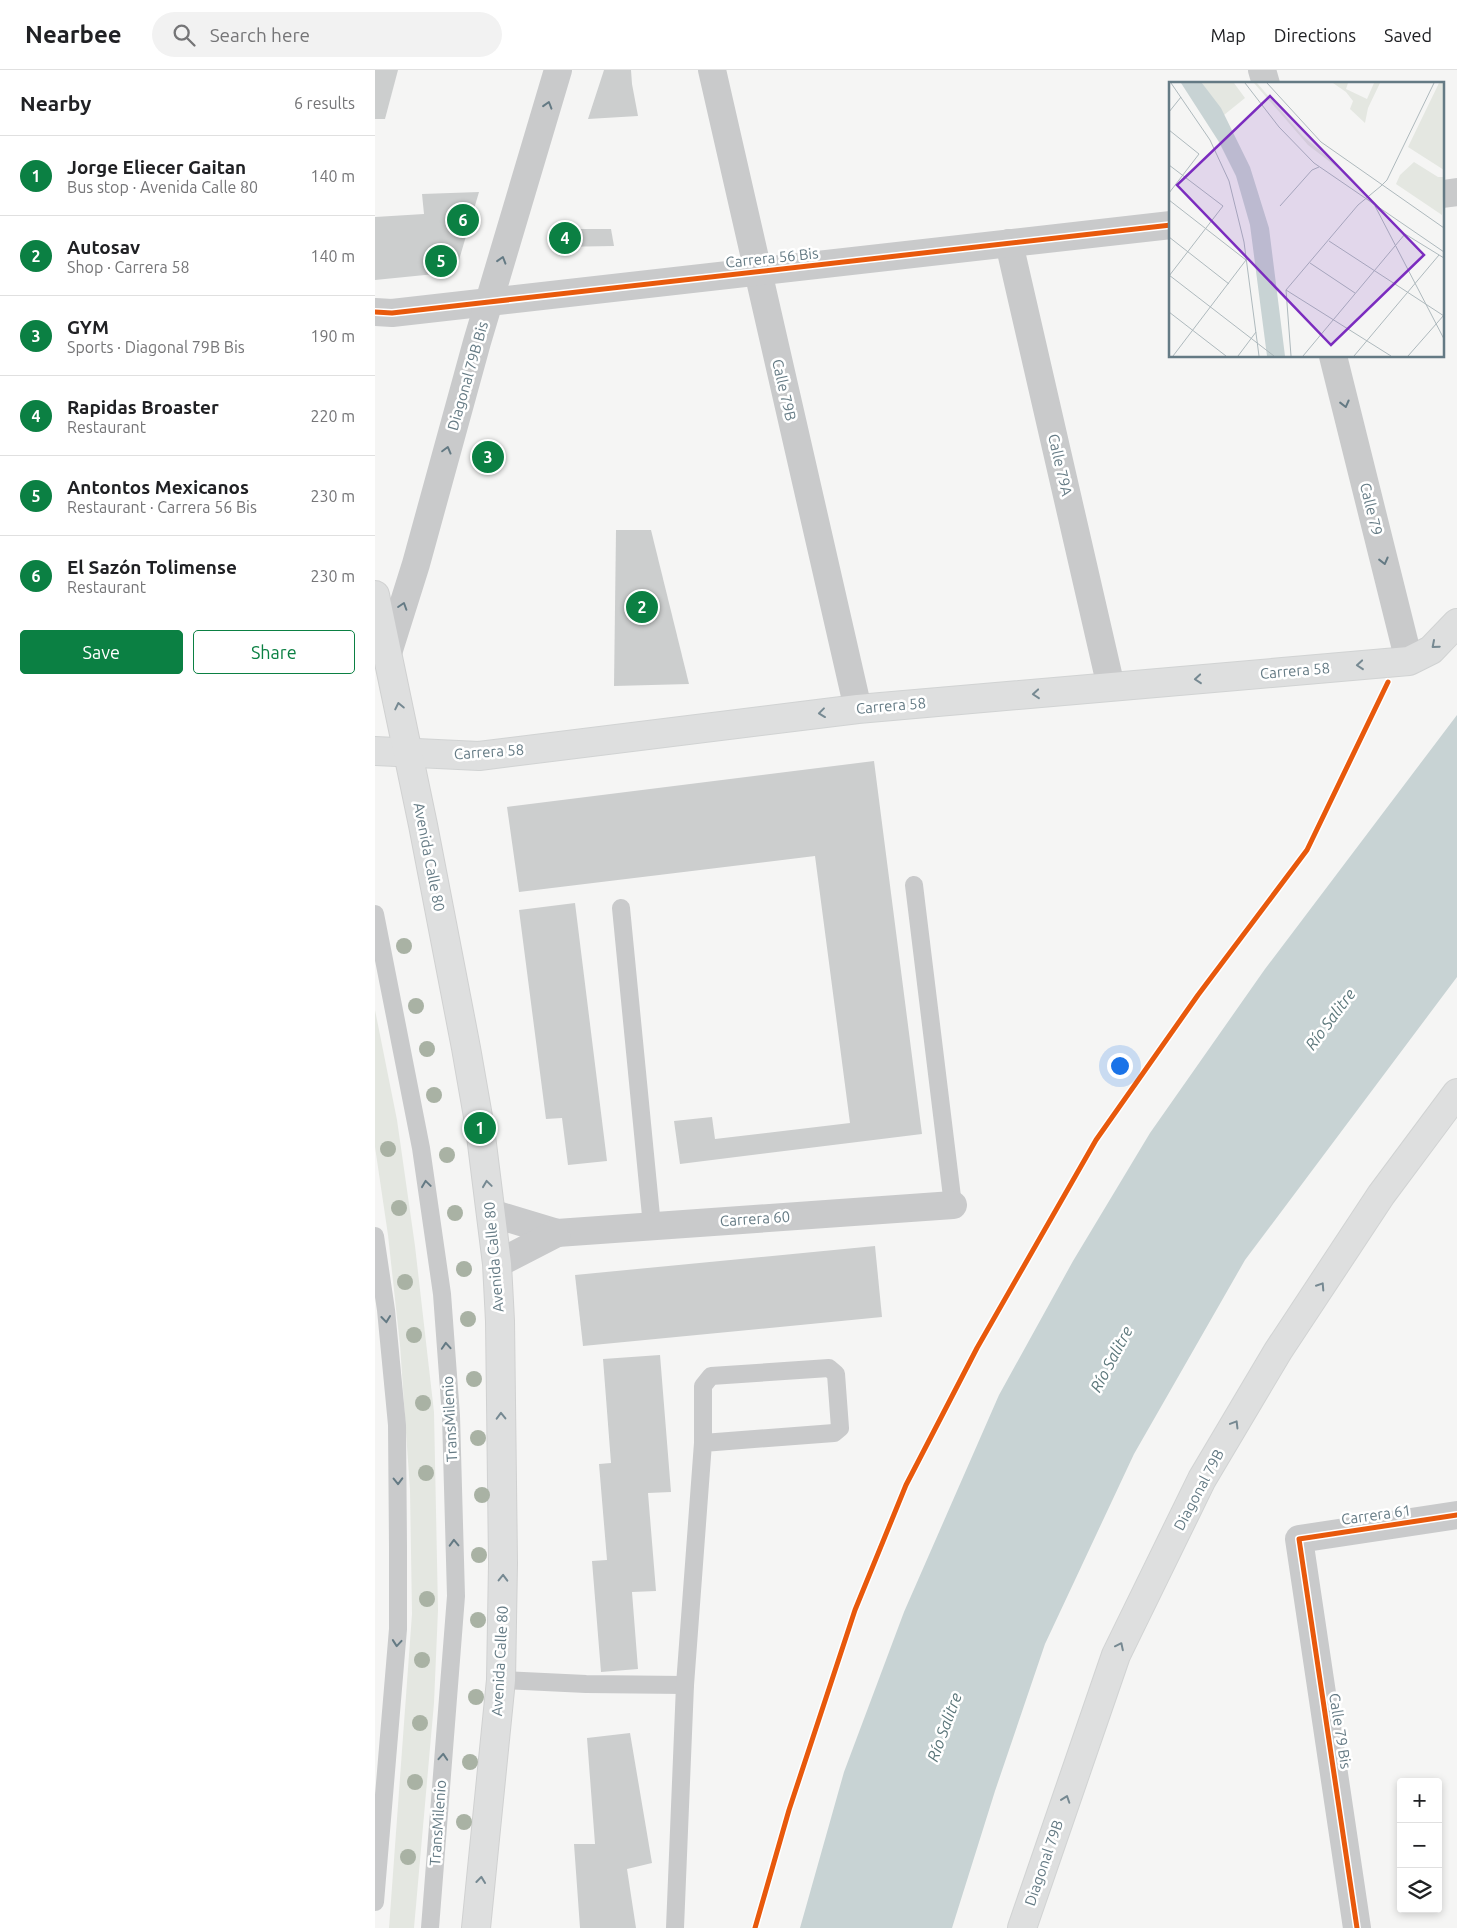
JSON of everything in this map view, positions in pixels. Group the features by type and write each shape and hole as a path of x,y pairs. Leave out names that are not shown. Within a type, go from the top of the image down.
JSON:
{"main road":[{"name":"Avenida Calle 80","path":"375,595 466,1048 480,1128 497,1264 501,1360 503,1563 501,1680 476,1928"},
{"path":"1409,661 1431,650 1457,623"},
{"name":"Carrera 58","path":"375,751 479,756 857,709 1409,661"},
{"name":"Diagonal 79B","path":"1022,1928 1116,1655 1202,1479 1289,1334 1381,1195 1457,1094"}],"street":[{"name":"Diagonal 79B Bis","path":"388,653 416,564 489,302 559,70"},
{"name":"Calle 79B","path":"711,70 857,709"},
{"name":"Carrera 56 Bis","path":"375,312 392,313 1169,224"},
{"name":"Calle 79A","path":"1009,243 1111,687"},
{"name":"Calle 79","path":"1333,358 1409,661"},
{"name":"Carrera 60","path":"491,1213 557,1233 953,1205"},
{"name":"Carrera 60","path":"497,1264 557,1233"},
{"name":"Carrera 61","path":"1299,1539 1457,1515"},
{"name":"Calle 79 Bis","path":"1299,1539 1357,1928"}],"lane":[{"path":"913,885 953,1205"},
{"path":"621,908 652,1226"},
{"name":"TransMilenio","path":"375,914 421,1148 442,1294 451,1416 456,1596 430,1928"},
{"path":"375,1236 397,1425 398,1546 398,1629 375,1902"},
{"path":"675,1928 685,1684 703,1443 703,1386 711,1376 829,1368 836,1374 840,1428 833,1432 703,1443"},
{"path":"501,1680 586,1684 685,1684"}],"shaded area":[{"path":"375,1010 397,1120 415,1246 434,1412 438,1610 434,1703 414,1928 389,1928 412,1614 410,1490 400,1345 388,1235 375,1147"}],"water":[{"name":"Río Salitre","path":"1457,715 1457,977 1245,1260 1134,1454 1045,1644 995,1791 952,1928 800,1928 844,1772 904,1612 999,1395 1073,1261 1150,1133 1265,969"}],"building":[{"path":"375,70 398,70 385,119 375,119"},
{"path":"604,70 631,70 638,116 588,119"},
{"path":"479,192 459,260 445,273 375,280 375,217 424,214 422,194"},
{"path":"561,229 611,229 614,246 556,247"},
{"path":"616,530 651,530 689,684 614,686"},
{"path":"874,761 922,1134 680,1164 674,1121 712,1117 715,1139 850,1123 815,856 519,892 507,807"},
{"path":"575,903 607,1161 568,1165 562,1118 546,1119 519,910"},
{"path":"875,1246 882,1317 583,1346 575,1275"},
{"path":"660,1355 671,1492 648,1493 656,1591 632,1592 638,1669 601,1672 592,1561 607,1560 599,1464 611,1463 603,1359"},
{"path":"630,1733 652,1863 627,1869 636,1928 580,1928 574,1844 595,1844 587,1738"}],"cycle path":[{"path":"375,312 392,313 1169,225"},
{"path":"755,1928 789,1810 855,1610 906,1485 977,1348 1096,1140 1198,995 1307,850 1388,682"},
{"path":"1357,1928 1299,1539 1457,1515"}],"place":[{"name":"El Sazón Tolimense","path":"463,220"},
{"name":"Rapidas Broaster","path":"565,238"},
{"name":"Antontos Mexicanos","path":"441,261"},
{"name":"GYM","path":"488,457"},
{"name":"Autosav","path":"642,607"},
{"name":"Jorge Eliecer Gaitan","path":"480,1128"}]}
